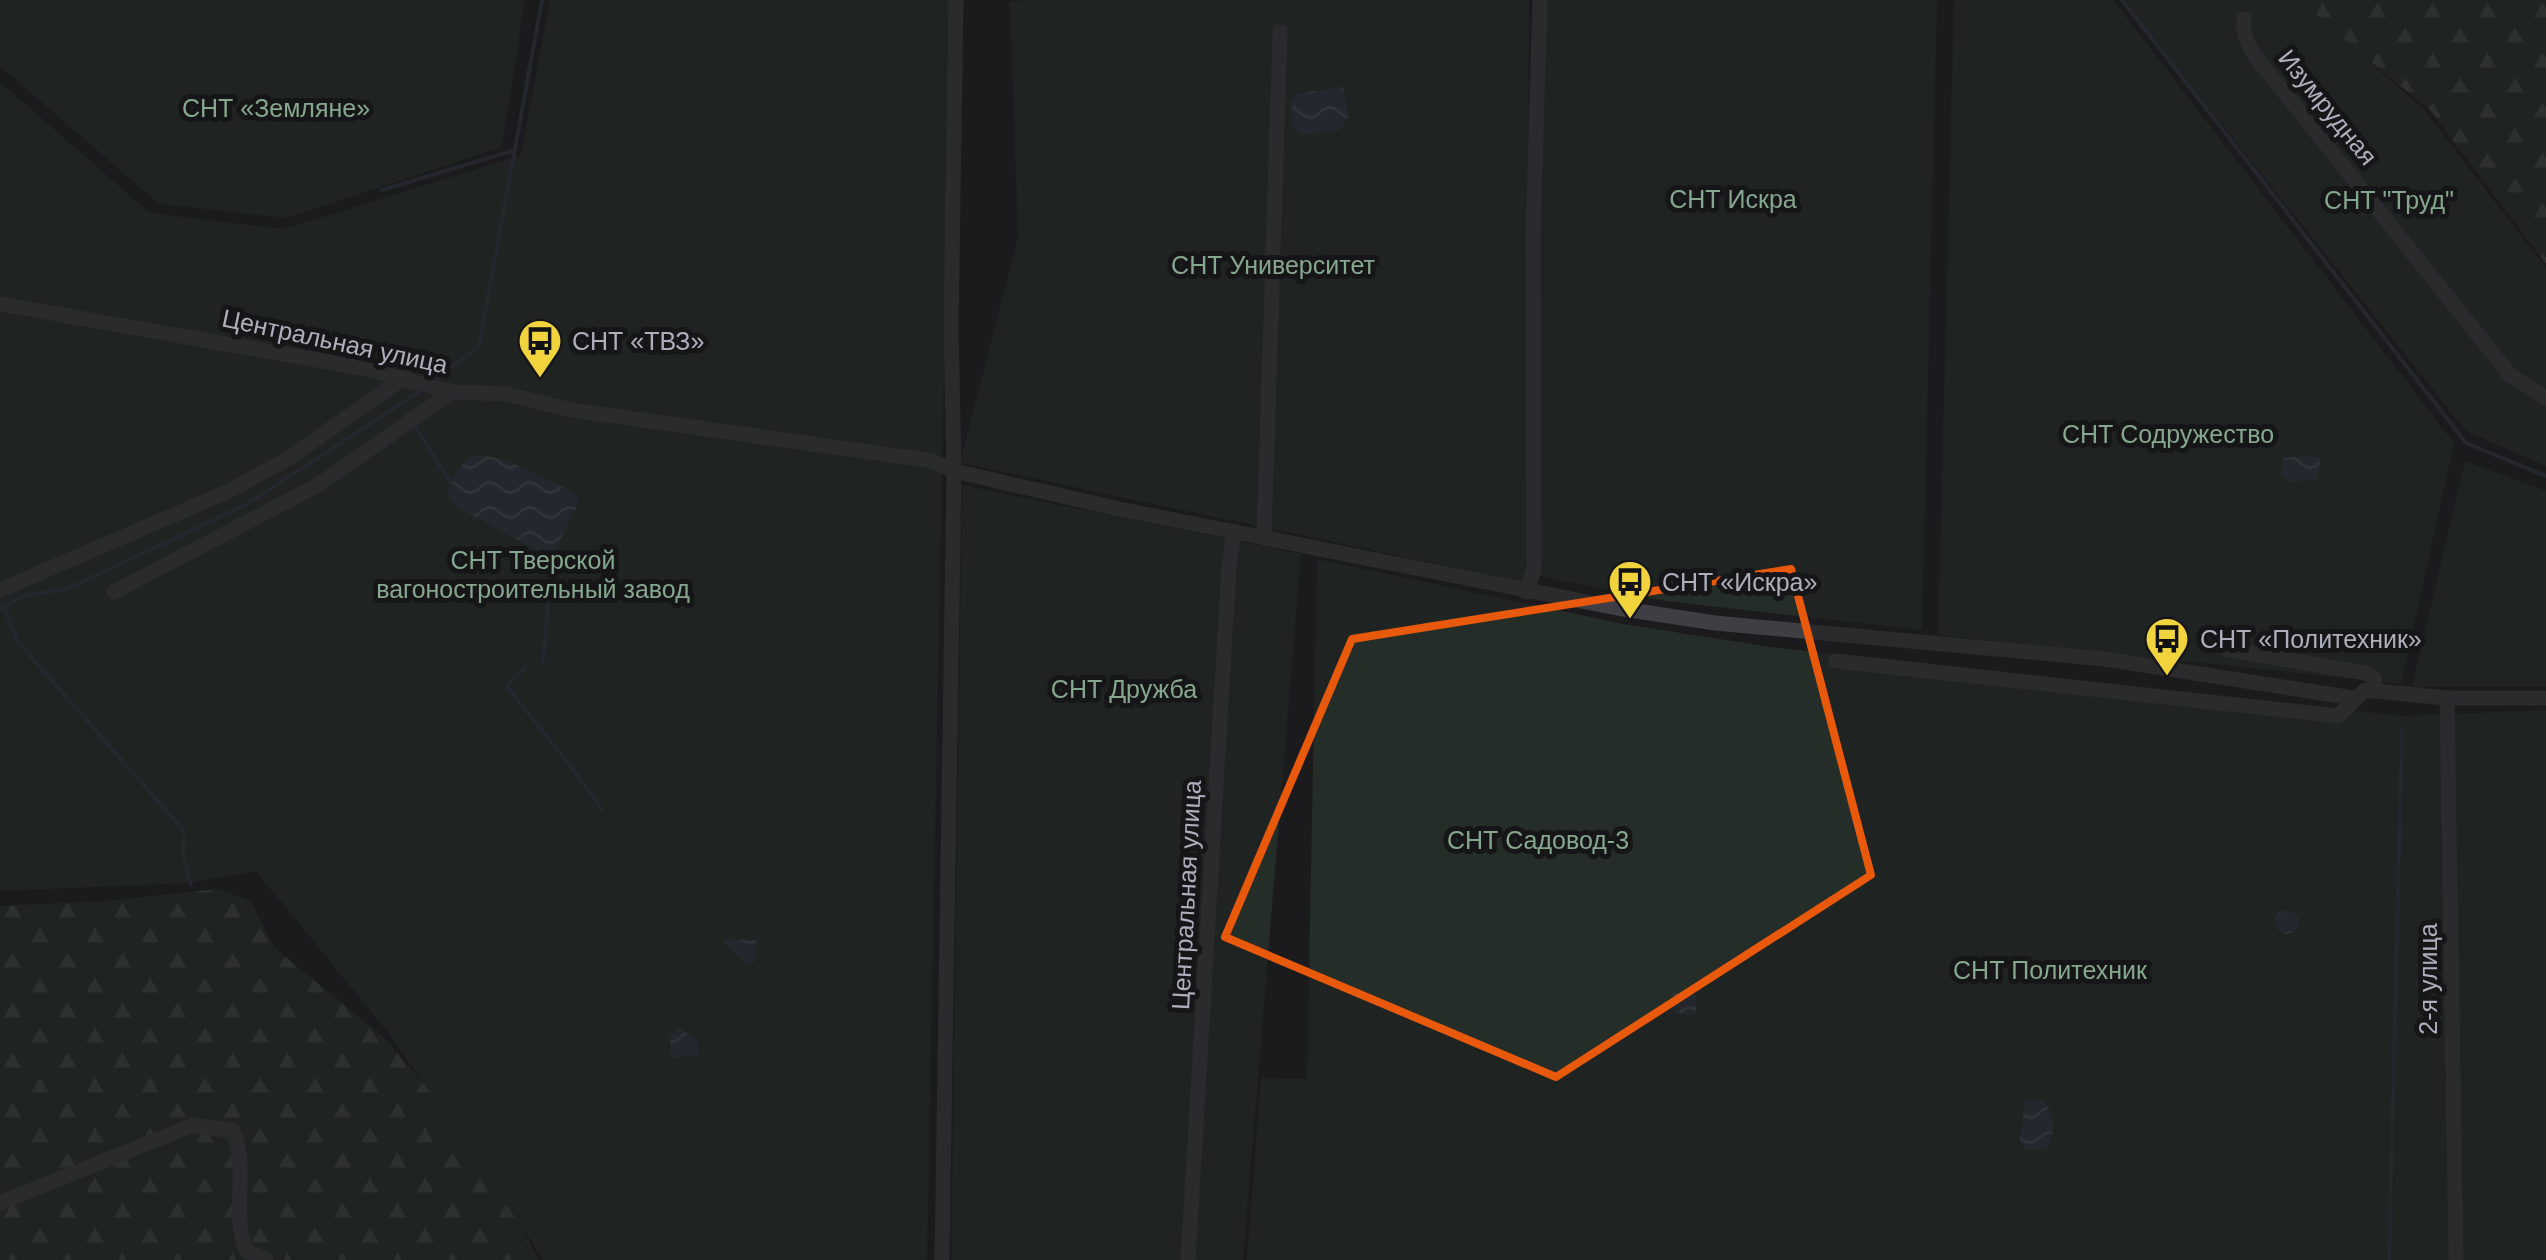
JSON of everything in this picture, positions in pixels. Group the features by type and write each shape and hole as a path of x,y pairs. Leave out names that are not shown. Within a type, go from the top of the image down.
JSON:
{"street":[{"path":"942,1260 954,471 951,308 956,0"},
{"path":"1526,592 1534,570 1533,237 1540,0"},
{"name":"Изумрудная","path":"2244,19 2244,34 2262,65 2510,374 2546,398"},
{"path":"1264,538 1280,32"},
{"name":"Центральная улица","path":"0,304 405,378 452,392 505,394 572,410 934,461 954,471 1526,592 1715,623 2106,659 2353,698"},
{"path":"0,590 228,492 289,458 405,378"},
{"path":"114,592 318,485 452,392"},
{"name":"Центральная улица","path":"1188,1260 1228,567 1234,532"},
{"path":"2220,642 2228,650 2366,673 2374,678 2374,690"},
{"path":"1836,662 2338,716 2358,692 2374,690 2448,698 2546,698"},
{"name":"2-я улица","path":"2448,698 2456,1260"},
{"path":"0,1203 193,1126 218,1126 233,1131 239,1146 238,1230 246,1250 266,1260"}],"highlighted area":[{"path":"1791,569 1871,875 1556,1077 1225,937 1352,639"}],"green space":[{"name":"СНТ «Земляне»","path":"0,0 525,0 502,147 287,218 159,204 0,66"},
{"name":"СНТ Тверской вагоностроительный завод","path":"550,0 951,0 927,1260 544,1260 391,1036 256,871 191,883 0,891 0,82 150,213 284,229 521,155"},
{"name":"СНТ Университет","path":"1529,0 1527,583 960,463 1018,238 1010,2"},
{"name":"СНТ Искра","path":"1534,0 1937,0 1922,630 1666,601 1538,576"},
{"name":"СНТ Содружество","path":"1954,0 2113,0 2454,443 2401,684 1938,635"},
{"name":"СНТ \"Труд\"","path":"2123,0 2300,0 2425,111 2546,268 2546,466 2466,431"},
{"path":"2295,0 2546,0 2546,264 2430,110"},
{"path":"2465,461 2546,491 2546,687 2412,687"},
{"name":"СНТ Дружба","path":"962,485 1301,554 1243,1260 951,1260"},
{"path":"1317,559 1623,624 1771,647 2402,716 2546,710 2546,1260 1247,1260 1261,1078 1307,1079"},
{"path":"217,889 250,901 275,948 383,1037 474,1141 539,1260 0,1260 0,906 105,901"}],"water":[{"path":"1343,87 1348,118 1340,130 1304,135 1293,129 1291,102 1296,94"},
{"path":"470,455 511,463 575,493 579,503 552,558 454,506 448,495 450,482"},
{"path":"2284,458 2321,458 2317,479 2292,482 2281,476"},
{"path":"2287,910 2296,913 2296,931 2287,934 2278,931 2275,922 2278,913"},
{"path":"725,939 756,940 755,962 748,965 723,943"},
{"path":"1673,993 1696,995 1696,1015 1675,1013"},
{"path":"679,1027 698,1042 699,1055 671,1058 670,1036"},
{"path":"2025,1101 2043,1101 2051,1112 2053,1130 2047,1149 2024,1150 2020,1140"}],"waterway":[{"path":"435,379 479,347 542,0"},
{"path":"2122,0 2466,443 2546,476"},
{"path":"382,190 515,150"},
{"path":"0,609 26,595 67,589 247,504 419,392"},
{"path":"413,423 450,482"},
{"path":"543,661 552,558"},
{"path":"4,607 18,642 184,831 183,855 191,885"},
{"path":"526,667 507,686 602,810"},
{"path":"2389,1260 2402,730"}],"place":[{"name":"СНТ «ТВЗ»","path":"540,379"},
{"name":"СНТ «Искра»","path":"1630,620"},
{"name":"СНТ «Политехник»","path":"2167,677"}],"park label":[{"name":"СНТ Садовод-3","path":"1538,840"},
{"name":"СНТ Политехник","path":"2050,970"}]}
